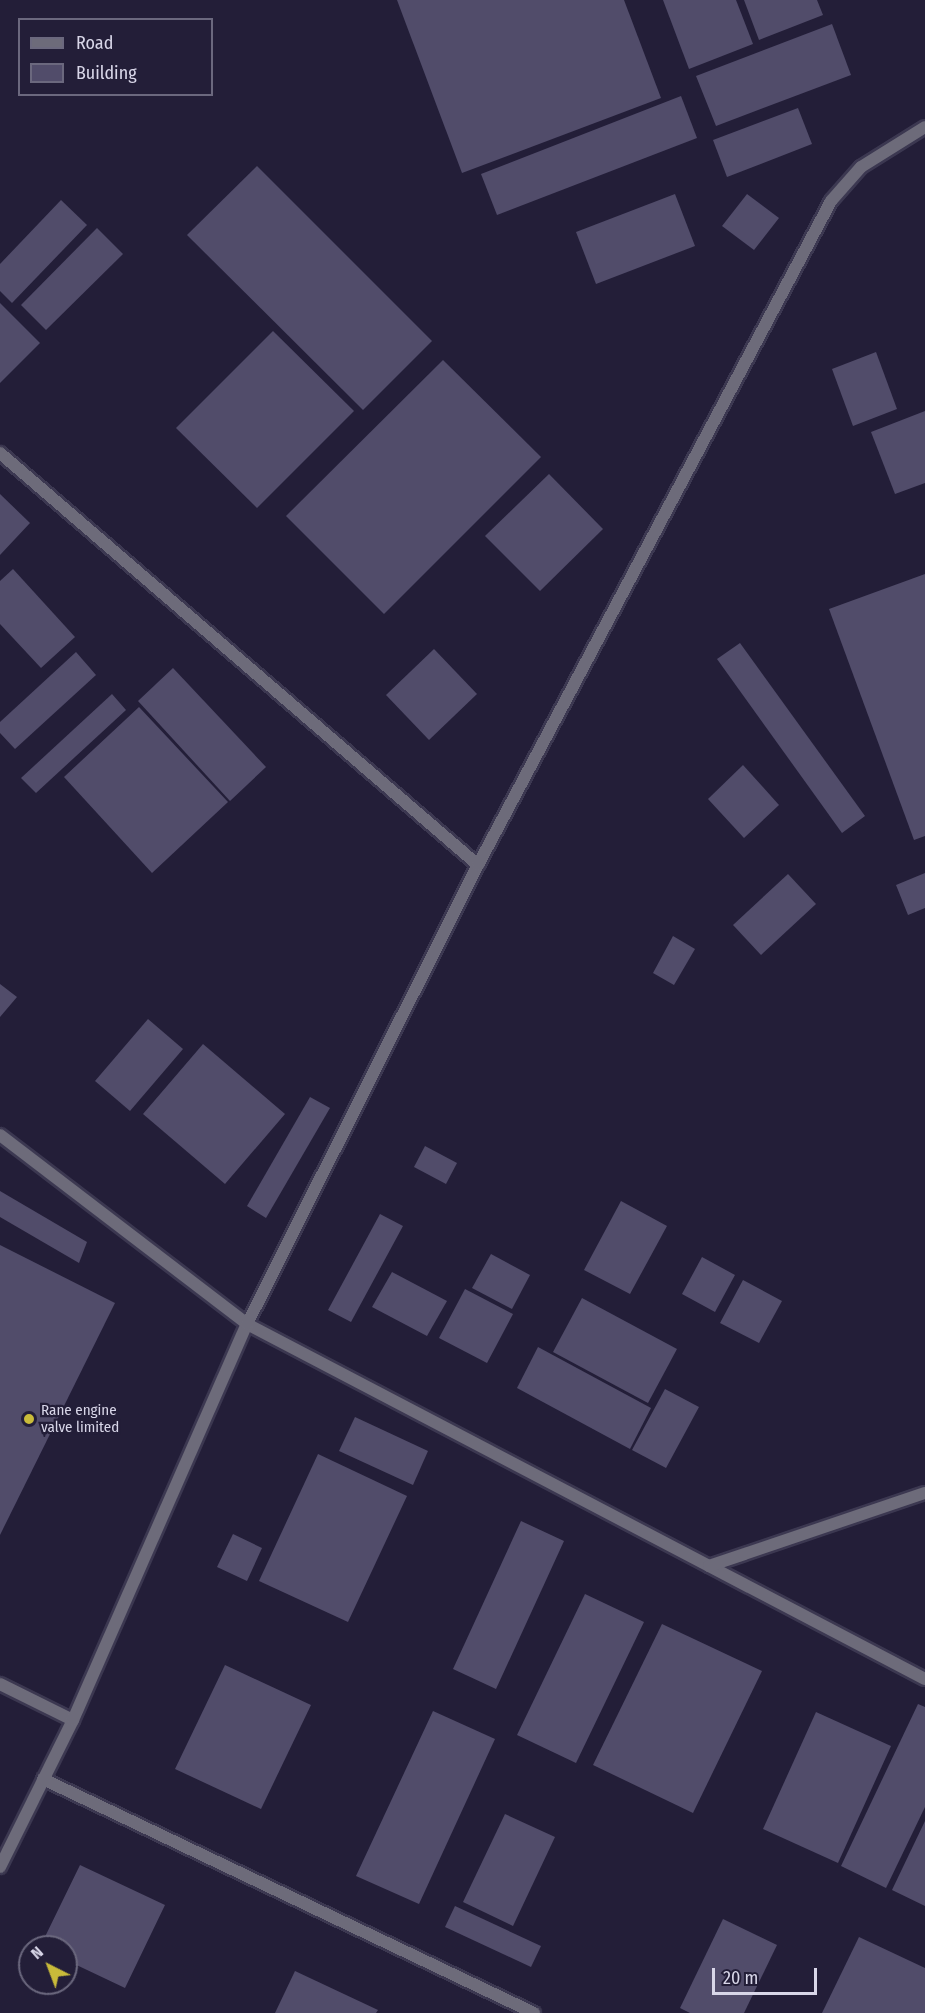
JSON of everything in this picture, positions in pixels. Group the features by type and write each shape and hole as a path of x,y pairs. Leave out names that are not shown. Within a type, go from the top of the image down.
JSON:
{"street":[{"path":"0,1867 73,1720 247,1324 478,865 831,201 861,167 925,127"},
{"path":"0,453 478,865"},
{"path":"0,1135 247,1324 925,1679"},
{"path":"709,1566 925,1492"},
{"path":"0,1684 73,1720"},
{"path":"43,1779 534,2013"}],"building":[{"path":"397,0 624,0 661,98 462,173"},
{"path":"663,0 736,0 753,44 689,69"},
{"path":"744,0 817,0 823,15 759,40"},
{"path":"832,24 851,75 716,126 696,76"},
{"path":"681,96 697,138 497,215 481,174"},
{"path":"798,108 812,144 727,177 713,140"},
{"path":"257,166 432,341 363,410 187,235"},
{"path":"675,194 695,246 596,284 576,232"},
{"path":"747,194 779,218 754,250 722,226"},
{"path":"61,200 87,225 12,303 0,291 0,264"},
{"path":"97,228 123,254 46,330 21,305"},
{"path":"0,303 40,343 0,383"},
{"path":"273,331 354,411 257,508 176,428"},
{"path":"876,352 897,409 853,426 832,369"},
{"path":"443,360 541,457 384,614 286,516"},
{"path":"925,411 925,483 895,494 871,432"},
{"path":"549,474 603,529 540,591 485,536"},
{"path":"0,494 30,523 0,555"},
{"path":"13,569 75,637 41,668 0,624 0,581"},
{"path":"925,574 925,836 914,840 829,609"},
{"path":"740,643 865,816 842,833 717,659"},
{"path":"434,649 477,694 429,740 386,695"},
{"path":"76,652 96,675 15,749 0,733 0,722"},
{"path":"173,668 266,767 230,801 138,701"},
{"path":"112,694 126,710 36,793 21,778"},
{"path":"139,707 228,802 152,873 64,777"},
{"path":"743,765 779,805 744,838 708,799"},
{"path":"925,873 925,908 908,915 896,885"},
{"path":"788,874 816,904 761,955 733,925"},
{"path":"673,936 695,949 674,985 653,973"},
{"path":"0,984 17,997 0,1017"},
{"path":"148,1019 183,1049 130,1111 95,1081"},
{"path":"203,1044 285,1114 225,1184 143,1114"},
{"path":"310,1097 330,1108 266,1218 247,1206"},
{"path":"425,1146 457,1163 446,1184 414,1167"},
{"path":"0,1191 87,1242 79,1263 0,1217"},
{"path":"621,1201 667,1226 630,1294 584,1270"},
{"path":"380,1214 403,1226 351,1322 328,1310"},
{"name":"Rane engine valve limited","path":"0,1245 115,1303 0,1535"},
{"path":"491,1254 530,1275 512,1309 472,1288"},
{"path":"702,1257 735,1275 715,1312 682,1294"},
{"path":"392,1272 447,1301 427,1336 372,1307"},
{"path":"743,1280 782,1301 759,1343 720,1323"},
{"path":"465,1289 513,1314 487,1363 439,1338"},
{"path":"582,1298 677,1349 648,1403 553,1352"},
{"path":"538,1347 651,1408 630,1449 517,1388"},
{"path":"665,1389 699,1407 666,1468 632,1450"},
{"path":"355,1417 428,1451 413,1485 339,1451"},
{"path":"318,1454 407,1496 348,1622 259,1581"},
{"path":"521,1521 564,1541 496,1689 453,1669"},
{"path":"233,1534 262,1548 247,1581 217,1567"},
{"path":"585,1594 644,1622 576,1763 517,1735"},
{"path":"662,1624 762,1671 693,1813 593,1765"},
{"path":"225,1665 311,1705 261,1809 175,1769"},
{"path":"918,1704 925,1707 925,1807 886,1888 841,1866"},
{"path":"433,1711 495,1739 419,1904 356,1876"},
{"path":"816,1712 891,1746 838,1863 763,1829"},
{"path":"505,1814 555,1837 513,1926 463,1902"},
{"path":"925,1821 925,1906 892,1890"},
{"path":"80,1865 165,1905 125,1988 78,1966 78,1935 46,1935"},
{"path":"455,1906 541,1946 531,1967 445,1927"},
{"path":"723,1919 777,1945 744,2013 690,2013 680,2008"},
{"path":"859,1937 925,1968 925,2013 822,2013"},
{"path":"295,1971 378,2010 376,2013 275,2013"}],"place":[{"name":"Rane engine valve limited","path":"29,1419"}]}
